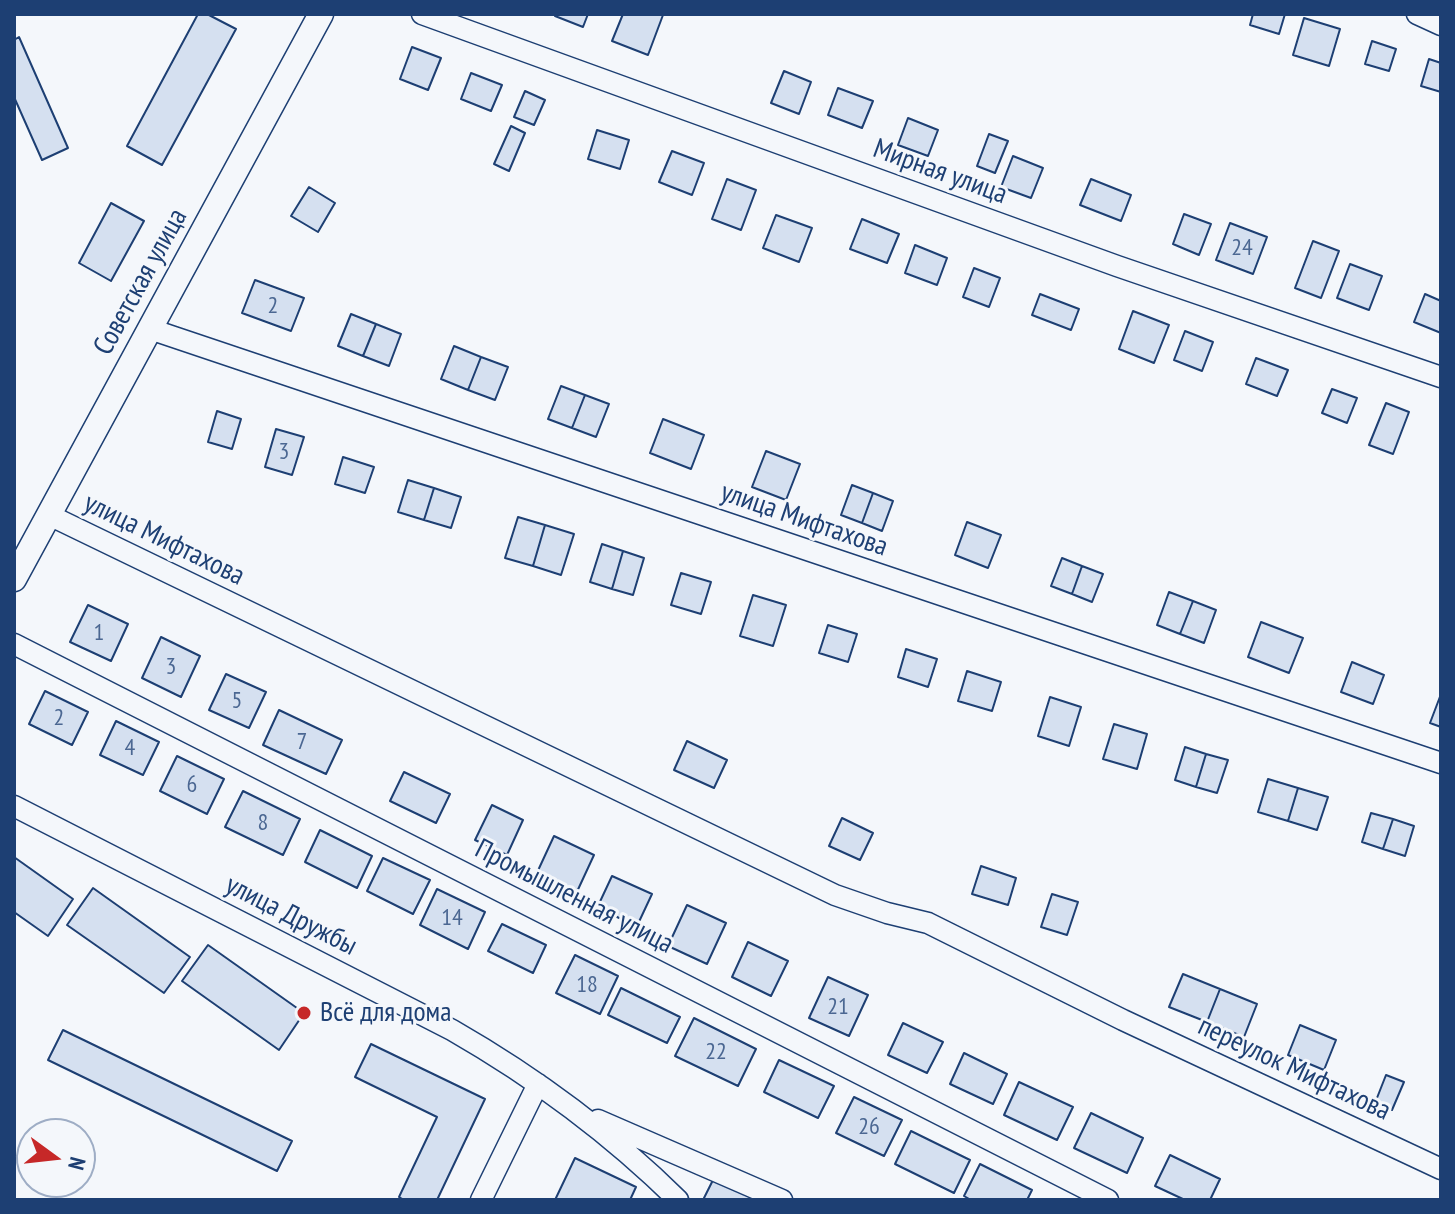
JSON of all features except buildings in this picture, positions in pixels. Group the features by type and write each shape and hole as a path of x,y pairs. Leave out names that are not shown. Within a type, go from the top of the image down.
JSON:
{"main road":[{"name":"Советская улица","path":"14,579 321,14"}],"street":[{"name":"Мирная улица","path":"422,14 1117,266 1441,377"},
{"path":"1417,14 1441,25"},
{"name":"улица Мифтахова","path":"150,329 1441,763"},
{"name":"улица Мифтахова","path":"49,515 835,895 928,923 1123,1020"},
{"name":"Промышленная улица","path":"14,644 1108,1200"},
{"name":"улица Дружбы","path":"14,806 498,1056 575,1110 644,1167 678,1200"},
{"name":"переулок Мифтахова","path":"1123,1020 1441,1169"},
{"path":"481,1200 538,1084"},
{"name":"улица Дружбы","path":"575,1110 782,1200"}],"place":[{"name":"Всё для дома","path":"304,1013"}]}
